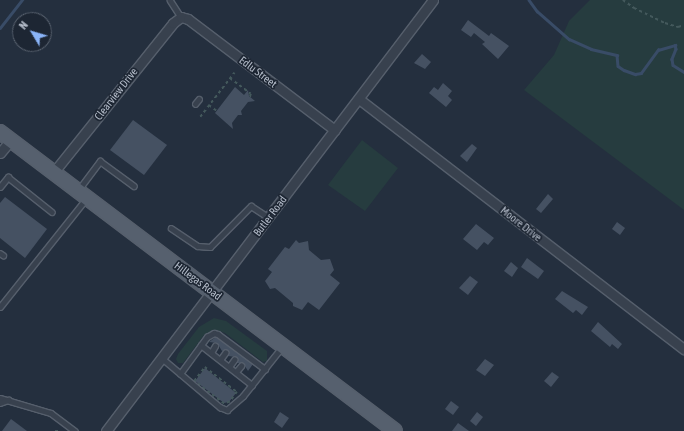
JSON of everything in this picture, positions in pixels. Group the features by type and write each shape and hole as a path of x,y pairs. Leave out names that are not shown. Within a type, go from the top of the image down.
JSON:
{"main road":[{"name":"Hillegas Road","path":"5,136 395,431"}],"street":[{"name":"Butler Road","path":"106,431 163,359 433,0"},
{"name":"Edlu Street","path":"181,17 188,19 335,130"},
{"name":"Clearview Drive","path":"54,173 172,23 181,17"},
{"name":"Moore Drive","path":"359,99 684,349"},
{"path":"0,153 5,136"}],"lane":[{"path":"170,0 181,17"},
{"path":"195,104 199,99"},
{"path":"0,307 83,194 100,161 134,186"},
{"path":"0,187 8,177 52,212"},
{"path":"171,228 198,246 210,247 251,206 269,218"},
{"path":"180,374 201,345 214,333 265,369"},
{"path":"201,345 252,385"},
{"path":"210,353 215,346"},
{"path":"163,359 223,409 231,408 252,385 283,346"},
{"path":"220,360 225,353"},
{"path":"229,367 234,360"},
{"path":"236,372 241,366"},
{"path":"0,398 51,413 75,431"},
{"path":"0,403 8,400"}],"path":[{"path":"623,0 634,8 665,23 678,27 684,25"},
{"path":"200,117 234,73"},
{"path":"230,78 251,94 250,98"},
{"path":"236,88 239,85"},
{"path":"209,105 217,111"},
{"path":"205,367 237,392 230,402 224,404 194,381 205,367"}],"green space":[{"path":"590,0 684,0 684,210 524,90 554,55 569,21"},
{"path":"362,140 398,168 365,211 328,185"},
{"path":"214,318 226,321 267,351 267,361 263,362 225,333 216,330 204,335 183,363 178,363 176,359 178,354 199,327"}],"building":[{"path":"468,20 489,36 491,33 509,46 498,59 482,44 485,42 474,33 471,37 461,30"},
{"path":"422,54 431,62 425,69 414,63"},
{"path":"443,83 452,91 448,96 452,100 446,107 429,93 434,87 438,90"},
{"path":"235,87 244,95 248,90 249,96 255,101 248,102 241,111 242,115 238,115 232,123 233,129 215,113"},
{"path":"133,120 167,145 144,175 110,150"},
{"path":"472,144 477,148 467,162 460,156"},
{"path":"548,194 553,199 541,213 536,209"},
{"path":"5,197 47,229 25,258 0,238 0,203"},
{"path":"617,222 625,228 620,235 612,229"},
{"path":"476,224 494,238 488,245 484,242 477,250 463,239"},
{"path":"296,240 299,243 308,241 309,250 321,260 330,259 334,270 330,275 340,283 319,310 308,302 302,310 293,306 293,303 275,288 270,289 265,281 272,272 268,269 285,247 289,249"},
{"path":"527,258 544,271 538,279 521,267"},
{"path":"511,262 518,268 512,277 504,271"},
{"path":"470,276 478,282 468,295 459,288"},
{"path":"562,291 588,307 582,315 576,310 573,313 555,299"},
{"path":"598,322 622,344 618,349 612,344 610,347 591,331"},
{"path":"216,337 253,364 248,371 243,363 237,363 236,357 228,356 227,350 222,351 217,343 209,342"},
{"path":"485,359 494,365 485,376 476,370"},
{"path":"205,368 236,393 229,402 224,403 195,381"},
{"path":"552,372 559,377 551,387 544,381"},
{"path":"451,401 459,407 453,415 445,409"},
{"path":"280,412 289,418 282,428 274,422"},
{"path":"477,412 483,417 476,426 470,421"},
{"path":"11,419 27,431 2,431"},
{"path":"458,423 469,431 452,431"}],"waterway":[{"path":"0,28 22,0"},
{"path":"529,0 537,11 569,39 591,49 617,55 618,66 624,70 635,74 641,73 658,50 675,45 676,49 672,59 673,65 684,72"}]}
